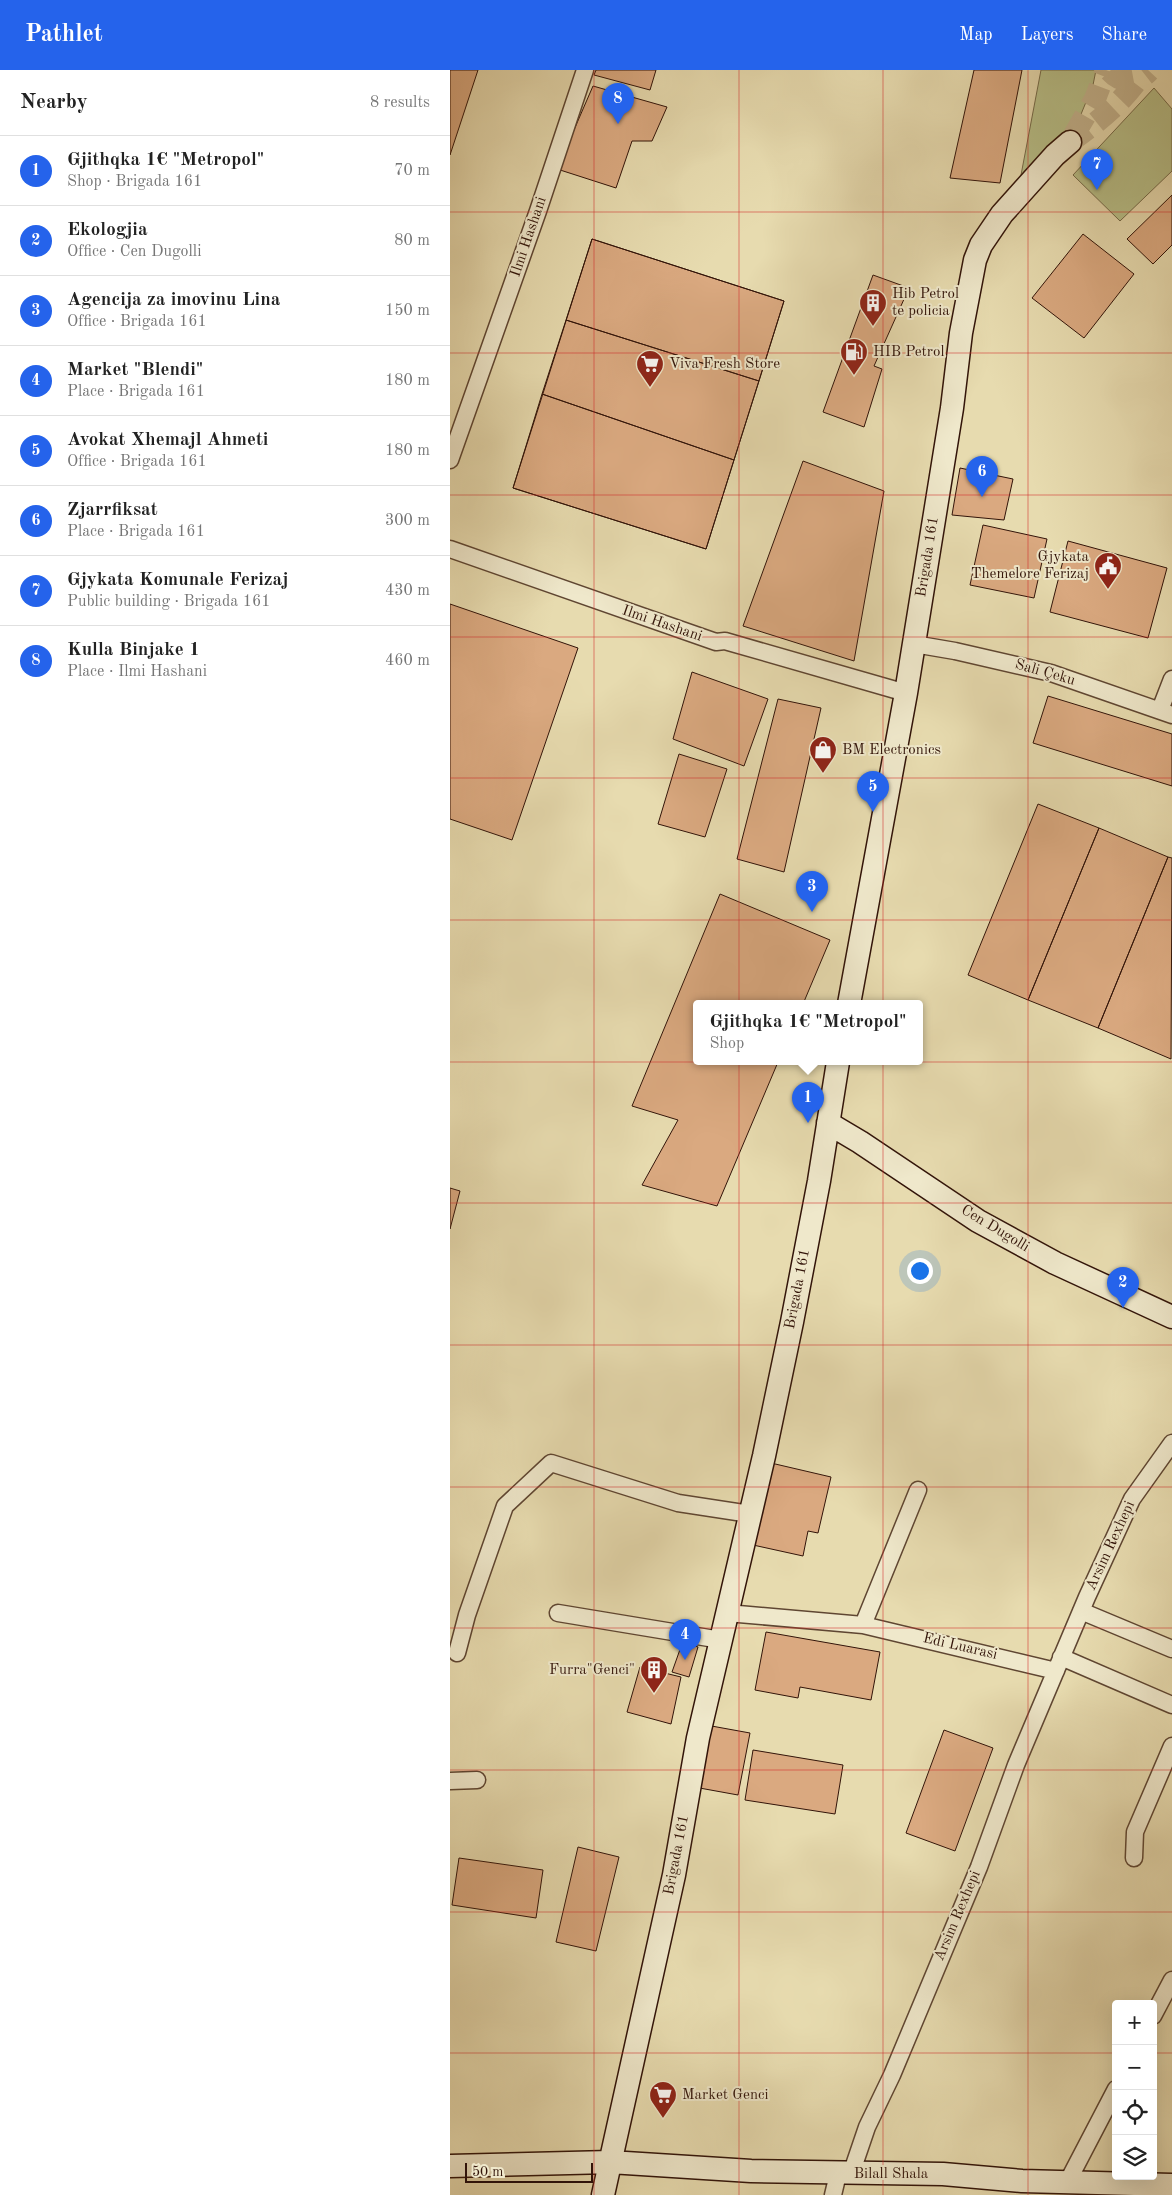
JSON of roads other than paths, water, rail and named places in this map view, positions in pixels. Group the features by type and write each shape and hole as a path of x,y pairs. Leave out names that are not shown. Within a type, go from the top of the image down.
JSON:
{"street":[{"name":"Ilmi Hashani","path":"450,460 538,211 584,70"},
{"name":"Brigada 161","path":"850,1000 906,694 952,408 960,333 975,260 981,245 1002,214 1070,142"},
{"name":"Ilmi Hashani","path":"450,549 716,642 725,641 906,694"},
{"name":"Sali Çeku","path":"914,644 955,650 1051,673 1166,712"},
{"path":"1166,712 1172,679"},
{"name":"Brigada 161","path":"603,2195 674,1875 698,1738 792,1322 819,1181 838,1065"},
{"name":"Cen Dugolli","path":"828,1123 860,1142 978,1221 1055,1263 1172,1317"},
{"name":"Arsim Rexhepi","path":"841,2181 892,2075 979,1867 1016,1765 1081,1611 1132,1499 1172,1443"},
{"path":"458,1653 467,1615 505,1506 552,1463 678,1503 750,1514"},
{"path":"864,1625 918,1490"},
{"path":"1081,1611 1172,1649"},
{"path":"558,1613 721,1640"},
{"name":"Edi Luarasi","path":"727,1613 864,1625 1058,1664"},
{"path":"1058,1664 1172,1705"},
{"path":"1134,1858 1135,1832 1172,1746"},
{"path":"450,1781 477,1780"},
{"path":"1157,2008 1172,1980"},
{"path":"1068,2181 1115,2090"},
{"name":"Bilall Shala","path":"450,2166 610,2162 841,2181 943,2174 1022,2180 1172,2185"}],"tunnel":[{"path":"1074,135 1095,99 1106,70"},
{"path":"1111,70 1120,77 1130,79 1139,77 1148,70"},
{"path":"1070,142 1116,105 1139,78"}],"place":[{"name":"Kulla Binjake 1","path":"618,124"},
{"name":"Gjykata Komunale Ferizaj","path":"1097,190"},
{"name":"Hib Petrol te policia","path":"873,327"},
{"name":"HIB Petrol","path":"854,376"},
{"name":"Viva Fresh Store","path":"650,388"},
{"name":"Zjarrfiksat","path":"982,497"},
{"name":"Gjykata Themelore Ferizaj","path":"1108,590"},
{"name":"BM Electronics","path":"823,774"},
{"name":"Avokat Xhemajl Ahmeti","path":"873,812"},
{"name":"Agencija za imovinu Lina","path":"812,912"},
{"name":"Gjithqka 1€ \"Metropol\"","path":"808,1123"},
{"name":"Ekologjia","path":"1123,1308"},
{"name":"Market \"Blendi\"","path":"685,1660"},
{"name":"Furra\"Genci\"","path":"654,1694"},
{"name":"Market Genci","path":"663,2119"}]}
